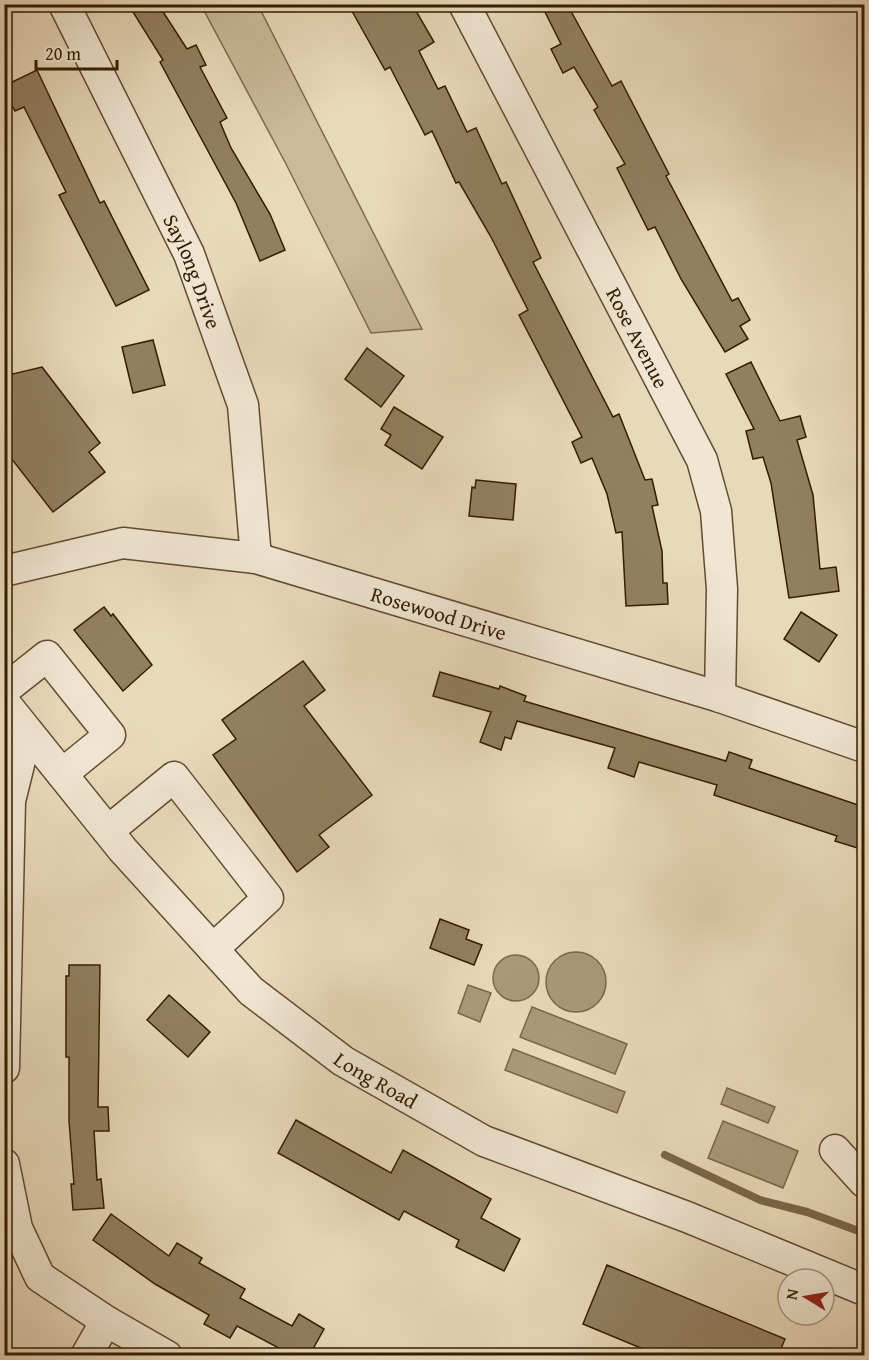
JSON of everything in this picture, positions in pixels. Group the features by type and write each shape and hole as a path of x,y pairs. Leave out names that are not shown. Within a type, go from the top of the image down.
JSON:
{"street":[{"name":"Saylong Drive","path":"64,4 189,254 243,405 256,558"},
{"name":"Rose Avenue","path":"464,4 702,460 716,511 721,567 720,697"},
{"name":"Rosewood Drive","path":"7,565 123,543 256,558 720,697 864,747"},
{"path":"4,690 47,656 110,735 62,774"},
{"name":"Long Road","path":"4,702 108,831 251,991 343,1061 484,1141 687,1217 864,1290"},
{"path":"4,1068 10,801 27,732"},
{"path":"108,831 174,777 268,898 213,949"},
{"path":"835,1150 864,1182"},
{"path":"4,1164 17,1228 40,1277 106,1321 166,1356"},
{"path":"86,1356 106,1321"}],"shaded area":[{"path":"201,5 258,5 422,329 371,333 286,164"},
{"path":"570,952 582,952 593,957 601,965 606,982 604,994 593,1007 582,1012 570,1012 559,1007 551,999 546,988 546,976 551,965 559,957"},
{"path":"516,955 532,962 539,978 532,994 516,1001 500,994 493,978 500,962"},
{"path":"468,985 491,993 480,1022 458,1013"},
{"path":"532,1007 627,1044 615,1074 520,1037"},
{"path":"513,1049 625,1092 617,1113 505,1070"},
{"path":"727,1088 775,1107 768,1123 721,1104"},
{"path":"723,1121 798,1151 783,1188 708,1158"}],"building":[{"path":"128,4 158,4 187,49 196,45 206,65 200,67 227,118 220,122 231,148 270,214 285,250 260,261 236,203 160,62 163,60"},
{"path":"348,4 412,4 434,42 419,51 438,89 445,86 467,132 476,128 502,184 506,182 541,258 533,262 613,417 619,414 645,480 652,479 658,505 652,506 662,551 663,583 667,583 668,604 626,606 622,532 616,533 607,494 592,458 581,463 572,442 582,437 519,315 528,310 491,237 459,182 456,183 432,131 425,135 390,67 385,70"},
{"path":"541,4 567,4 612,86 621,81 669,174 666,176 732,301 738,298 750,320 740,326 748,339 725,352 681,279 655,227 648,230 617,168 625,164 594,110 598,107 574,67 563,73 551,49 561,44"},
{"path":"37,70 100,203 104,201 149,290 116,306 59,195 66,192 24,107 15,111 4,91 4,86"},
{"path":"153,340 165,385 133,393 122,347"},
{"path":"367,348 404,376 381,407 345,379"},
{"path":"751,362 780,421 800,416 806,437 797,440 813,495 820,569 836,567 839,591 789,598 771,483 763,457 753,459 746,431 754,429 726,374"},
{"path":"42,367 100,443 89,452 105,472 53,512 4,449 4,376"},
{"path":"394,407 443,437 422,469 385,445 391,435 381,429"},
{"path":"476,480 516,484 513,520 469,516 472,487 475,488"},
{"path":"104,607 111,616 113,614 152,665 123,691 74,630"},
{"path":"801,612 837,635 819,662 784,639"},
{"path":"303,661 325,690 304,706 372,795 319,835 329,847 297,872 213,755 236,739 222,720"},
{"path":"440,672 499,689 500,686 526,696 524,701 726,761 729,752 752,760 749,768 864,807 864,850 835,841 837,836 714,795 717,785 639,762 634,777 608,768 615,748 517,721 511,739 505,737 501,750 480,742 491,712 433,696"},
{"path":"440,919 469,930 466,939 482,945 474,965 430,948"},
{"path":"69,965 100,965 98,1107 108,1107 109,1131 94,1131 97,1180 101,1179 104,1208 73,1210 69,1057 66,1057 66,976 69,976"},
{"path":"169,995 210,1032 188,1057 147,1020"},
{"path":"296,1120 391,1173 403,1150 491,1199 481,1218 520,1239 504,1271 456,1247 459,1240 404,1211 399,1220 278,1153"},
{"path":"111,1214 169,1256 177,1243 202,1258 199,1263 245,1289 240,1298 292,1326 299,1314 324,1329 309,1356 275,1356 279,1348 237,1326 230,1338 204,1324 209,1315 155,1284 93,1240"},
{"path":"607,1265 785,1339 778,1356 660,1356 583,1324"}],"waterway":[{"path":"665,1155 760,1200 807,1212 864,1233"}]}
